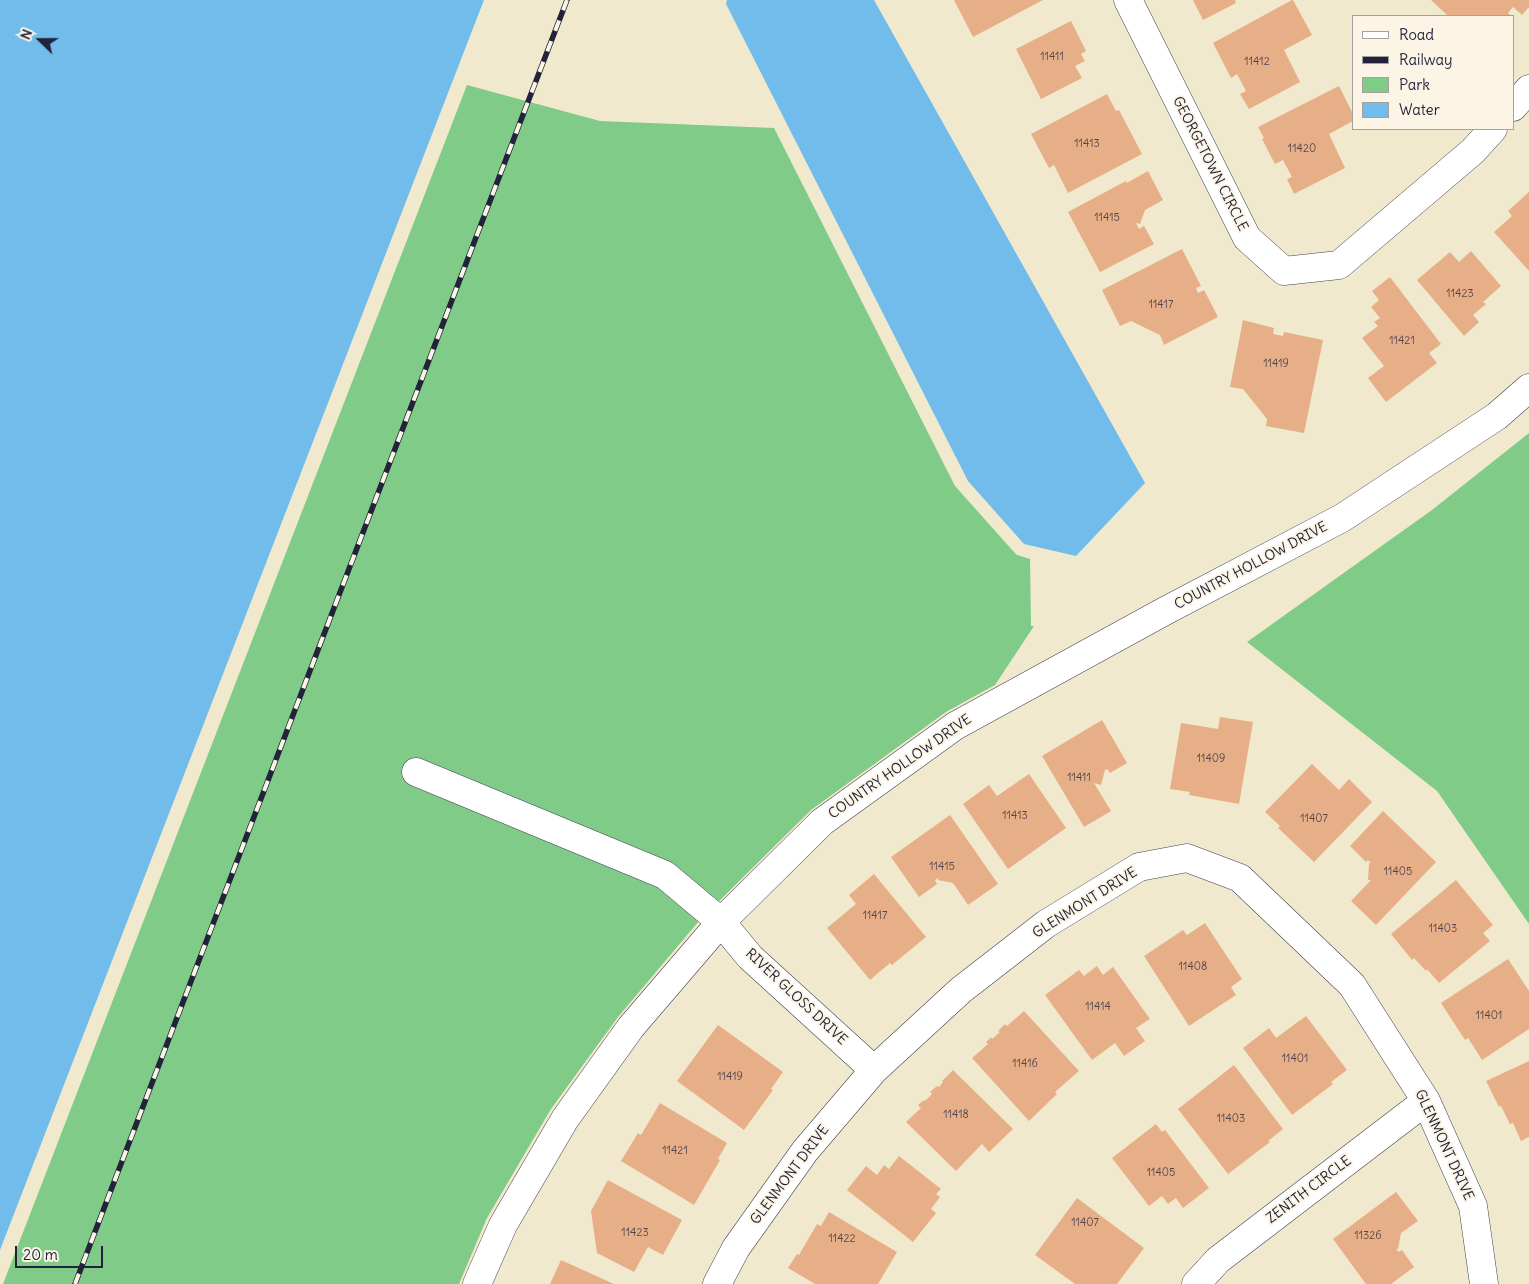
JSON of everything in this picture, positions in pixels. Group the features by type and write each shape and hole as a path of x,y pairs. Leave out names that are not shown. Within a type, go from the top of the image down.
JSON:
{"street":[{"name":"GEORGETOWN CIRCLE","path":"1128,0 1247,238 1284,271 1339,265 1473,151 1492,130"},
{"path":"1514,106 1529,89"},
{"name":"COUNTRY HOLLOW DRIVE","path":"477,1284 503,1225 565,1119 631,1027 721,922 822,822 955,726 1165,611 1342,518 1497,416 1529,388"},
{"name":"RIVER GLOSS DRIVE","path":"416,772 665,875 721,922 750,957 874,1070"},
{"name":"GLENMONT DRIVE","path":"717,1284 736,1248 804,1151 874,1070 961,990 1046,924 1139,867 1187,858 1240,878 1352,986 1426,1101 1473,1206 1484,1284"},
{"name":"ZENITH CIRCLE","path":"1196,1284 1218,1260 1426,1101"}],"green space":[{"path":"467,85 600,121 774,128 955,486 1017,555 1030,559 1031,626 1034,626 995,685 946,712 811,810 699,921 618,1017 551,1109 487,1218 459,1284 3,1284"},
{"path":"1529,433 1529,924 1437,791 1247,642 1432,510"}],"water":[{"path":"0,0 484,0 0,1250"},
{"path":"727,0 874,0 1145,483 1076,556 1024,544 968,481 726,4"}],"building":[{"path":"954,0 1043,0 973,37"},
{"path":"1193,0 1235,0 1236,3 1203,20"},
{"path":"1292,0 1312,35 1284,50 1300,82 1249,109 1240,94 1246,91 1237,74 1231,78 1213,43"},
{"path":"1431,0 1529,0 1529,7 1522,15 1513,7 1508,13 1510,15 1447,15"},
{"path":"1071,21 1086,51 1081,54 1085,61 1075,66 1082,78 1041,99 1016,49"},
{"path":"1339,86 1352,112 1352,122 1329,134 1345,168 1294,194 1287,179 1292,177 1283,160 1275,164 1258,127"},
{"path":"1107,94 1116,111 1119,110 1142,154 1068,193 1054,165 1049,168 1031,134"},
{"path":"1148,171 1163,200 1145,210 1140,224 1136,223 1139,229 1144,226 1154,244 1100,272 1068,212"},
{"path":"1529,192 1529,271 1494,232 1512,216 1508,211"},
{"path":"1182,249 1201,286 1196,288 1198,293 1204,290 1218,317 1164,345 1160,335 1131,321 1120,326 1102,290"},
{"path":"1471,251 1501,286 1483,302 1486,304 1473,315 1479,322 1464,336 1417,280 1450,252 1459,262"},
{"path":"1390,277 1441,344 1429,353 1437,363 1386,402 1368,378 1384,366 1362,338 1378,326 1374,322 1380,318 1371,307 1379,300 1372,291"},
{"path":"1243,320 1274,328 1273,334 1283,336 1284,332 1323,340 1304,433 1266,426 1267,419 1243,389 1230,387"},
{"path":"1220,717 1253,722 1239,804 1189,795 1190,792 1170,789 1181,723 1218,729"},
{"path":"1102,720 1127,763 1110,773 1107,769 1105,770 1101,785 1094,783 1111,811 1084,827 1042,756"},
{"path":"1312,764 1339,790 1349,779 1372,802 1314,862 1278,828 1280,826 1265,812"},
{"path":"1029,774 1066,828 1008,869 963,804 989,785 997,796"},
{"path":"1383,811 1436,862 1376,925 1351,901 1371,880 1368,880 1369,863 1371,863 1368,860 1366,862 1350,846"},
{"path":"950,815 998,884 968,905 953,883 938,880 938,878 935,880 937,884 919,897 891,857"},
{"path":"874,874 926,937 892,965 890,963 870,980 827,928 856,904 849,895"},
{"path":"1456,880 1493,925 1483,933 1490,941 1439,983 1427,969 1426,971 1414,958 1412,960 1391,934"},
{"path":"1205,923 1242,979 1231,987 1236,995 1189,1026 1144,956 1183,930 1187,935"},
{"path":"1508,959 1529,991 1529,1029 1482,1060 1468,1038 1465,1040 1441,1003"},
{"path":"1097,966 1103,975 1113,967 1150,1019 1136,1028 1145,1041 1124,1056 1115,1043 1092,1060 1045,995 1079,970 1084,976"},
{"path":"1024,1011 1079,1071 1055,1092 1057,1094 1029,1121 972,1058 988,1044 986,1042 991,1037 992,1039 1000,1032 998,1031 1005,1024 1007,1026"},
{"path":"1306,1016 1347,1070 1331,1082 1333,1084 1292,1115 1243,1048 1269,1028 1276,1038"},
{"path":"718,1025 783,1072 771,1089 773,1090 744,1130 677,1081"},
{"path":"1529,1061 1529,1137 1521,1141 1513,1123 1510,1124 1501,1106 1499,1107 1486,1081"},
{"path":"1234,1065 1283,1129 1268,1141 1270,1142 1228,1174 1178,1109"},
{"path":"953,1070 1013,1129 989,1152 982,1144 956,1171 906,1122 921,1108 918,1105 932,1094 930,1092 937,1086 939,1087"},
{"path":"660,1103 727,1143 718,1159 720,1160 694,1205 621,1161 638,1133 641,1135"},
{"path":"1156,1124 1162,1132 1165,1130 1209,1188 1183,1208 1176,1198 1168,1204 1162,1196 1149,1206 1112,1158"},
{"path":"899,1156 941,1189 936,1194 940,1197 931,1209 936,1213 913,1242 847,1190 866,1166 877,1175 884,1165 889,1169"},
{"path":"608,1180 682,1220 663,1255 648,1247 634,1272 597,1253 591,1211"},
{"path":"1396,1192 1418,1221 1401,1233 1398,1249 1396,1249 1399,1252 1402,1250 1414,1267 1391,1284 1366,1284 1333,1239"},
{"path":"1077,1198 1144,1248 1117,1284 1075,1284 1035,1255"},
{"path":"829,1212 897,1252 878,1284 815,1284 788,1268 797,1254 799,1255 817,1224 821,1226"},
{"path":"561,1260 614,1284 550,1284"}],"railway":[{"path":"75,1284 567,0"}]}
